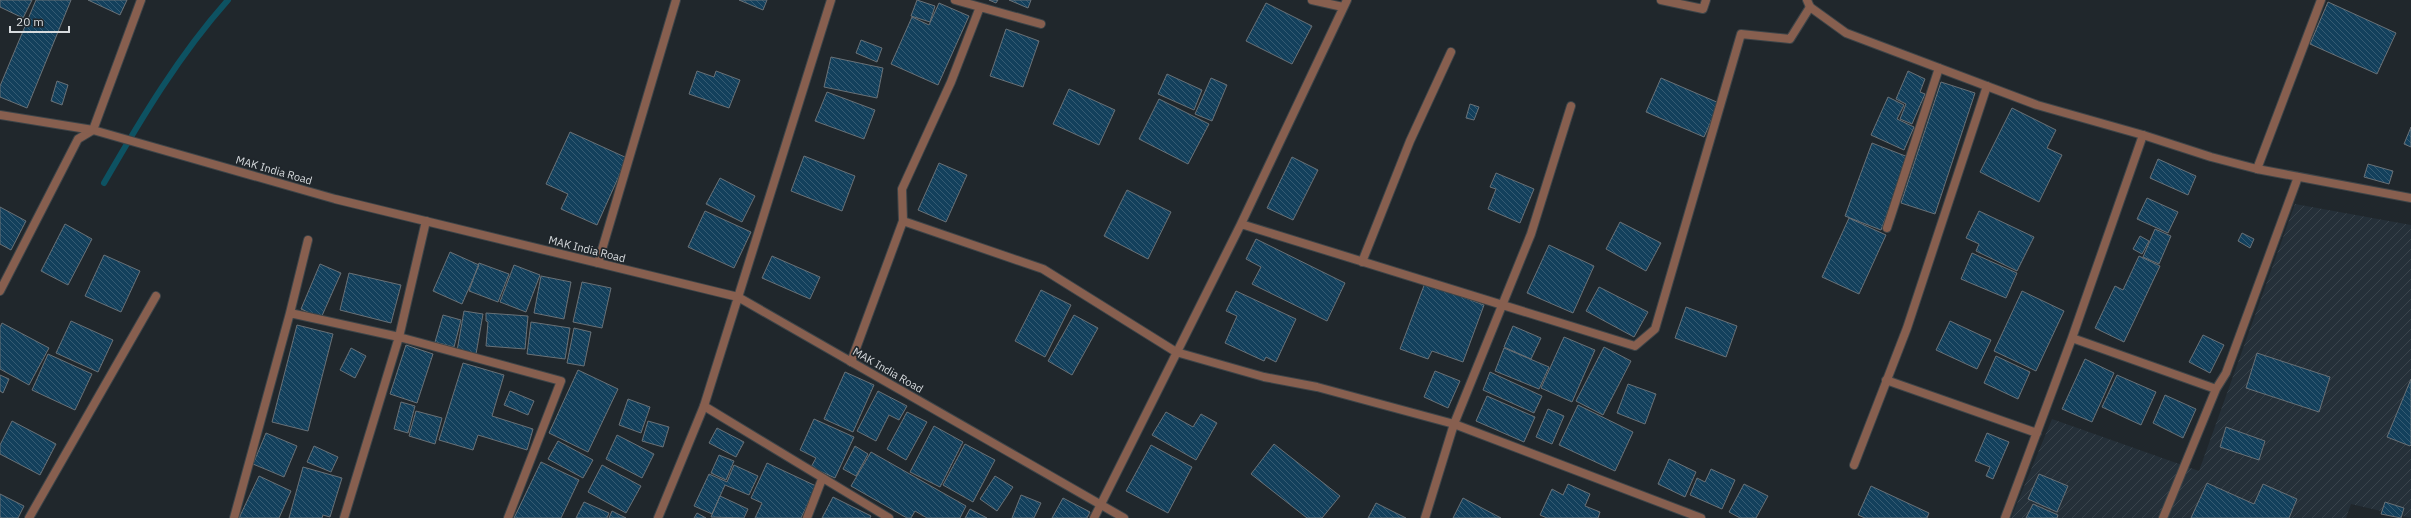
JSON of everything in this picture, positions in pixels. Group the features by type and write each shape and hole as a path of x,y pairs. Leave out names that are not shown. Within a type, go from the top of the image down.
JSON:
{"street":[{"path":"0,291 78,139 93,130 141,0"},
{"path":"598,263 676,0"},
{"path":"658,518 704,406 831,0"},
{"path":"955,0 1041,24"},
{"path":"1094,518 1240,224 1345,3 1312,0"},
{"path":"1661,0 1703,9 1706,0"},
{"path":"2257,169 2321,0"},
{"path":"1240,224 1635,346 1654,329 1741,34 1790,39 1808,3 1846,33 2037,105 2143,135 2210,157 2257,169 2411,198"},
{"path":"852,362 903,221 902,189 951,82 980,7"},
{"path":"1362,262 1410,141 1451,52"},
{"path":"1887,228 1939,68"},
{"path":"1854,465 1907,328 1986,86"},
{"path":"1425,518 1454,424 1532,234 1571,106"},
{"name":"MAK India Road","path":"0,115 93,130 335,199 738,297 1124,518"},
{"path":"2006,518 2072,338 2143,135"},
{"path":"2163,518 2216,389 2226,373 2298,177"},
{"path":"344,518 399,337 426,221"},
{"path":"903,221 1043,269 1176,352 1264,377 1317,387 1454,424 1701,518"},
{"path":"234,518 290,313 308,240"},
{"path":"29,518 156,296"},
{"path":"290,313 399,337 561,381 508,518"},
{"path":"2072,338 2216,389"},
{"path":"1886,380 2037,433"},
{"path":"704,406 822,479 889,518"},
{"path":"807,518 822,479"}],"shaded area":[{"path":"2295,204 2411,225 2411,518 2351,504 2346,518 2011,518 2052,419 2199,471"}],"building":[{"path":"0,0 32,0 23,18 0,7"},
{"path":"36,0 71,0 27,108 0,97 0,86"},
{"path":"88,0 127,0 120,15"},
{"path":"739,0 767,0 763,10"},
{"path":"917,0 935,6 930,22 911,16"},
{"path":"989,0 998,0 996,3"},
{"path":"1009,0 1031,0 1028,8"},
{"path":"2328,2 2396,33 2377,74 2310,44"},
{"path":"939,3 969,16 938,85 891,64 912,17 929,25"},
{"path":"1266,3 1312,26 1292,64 1246,41"},
{"path":"1006,29 1039,41 1023,87 990,76"},
{"path":"861,40 882,48 877,62 856,53"},
{"path":"831,57 883,68 877,98 824,87"},
{"path":"697,71 714,77 716,71 740,80 729,108 689,94"},
{"path":"1908,71 1925,79 1920,92 1925,94 1912,124 1900,119 1906,104 1896,99"},
{"path":"1167,74 1202,90 1194,110 1158,94"},
{"path":"1211,78 1227,85 1212,121 1195,114"},
{"path":"1661,78 1719,103 1704,137 1646,112"},
{"path":"57,81 68,85 62,105 51,101"},
{"path":"1941,82 1975,93 1935,214 1901,203"},
{"path":"1069,89 1115,110 1099,145 1053,124"},
{"path":"827,92 875,110 864,139 815,121"},
{"path":"1888,97 1904,105 1897,119 1914,127 1904,150 1871,135"},
{"path":"1159,99 1209,124 1188,164 1139,139"},
{"path":"1470,104 1479,107 1474,120 1466,118"},
{"path":"2012,108 2056,130 2047,148 2062,155 2039,202 1980,172"},
{"path":"2411,127 2411,147 2404,144"},
{"path":"570,132 627,158 597,225 561,209 568,194 546,184"},
{"path":"1872,143 1908,157 1881,230 1845,216"},
{"path":"804,156 855,176 842,211 791,191"},
{"path":"1292,157 1318,170 1293,220 1267,208"},
{"path":"2158,159 2196,176 2188,195 2150,178"},
{"path":"939,163 967,175 946,222 918,210"},
{"path":"2368,164 2393,171 2389,184 2364,177"},
{"path":"1496,173 1534,189 1520,223 1488,209 1496,189 1490,187"},
{"path":"720,178 755,196 742,222 706,204"},
{"path":"1127,190 1171,212 1148,259 1104,236"},
{"path":"2147,198 2178,212 2168,233 2137,219"},
{"path":"0,207 26,221 11,250 0,244"},
{"path":"705,211 751,232 734,268 688,247"},
{"path":"1979,211 2034,237 2017,271 1976,251 1979,244 1966,238"},
{"path":"1849,218 1886,235 1859,294 1822,277"},
{"path":"1620,222 1661,243 1646,271 1606,249"},
{"path":"65,224 92,239 68,285 41,271"},
{"path":"2155,229 2171,236 2159,264 2143,257"},
{"path":"2242,233 2254,239 2250,248 2238,241"},
{"path":"2140,236 2149,241 2142,254 2133,249"},
{"path":"1256,239 1345,283 1327,321 1252,284 1261,267 1246,259"},
{"path":"1549,245 1594,266 1573,313 1527,293"},
{"path":"450,252 479,265 462,304 433,291"},
{"path":"1972,253 2017,273 2006,298 1961,279"},
{"path":"104,255 140,271 121,312 85,296"},
{"path":"772,256 820,277 810,299 762,278"},
{"path":"2139,256 2160,266 2124,342 2095,328 2115,286 2123,290"},
{"path":"479,263 509,274 498,302 469,291"},
{"path":"320,264 341,273 321,318 301,309"},
{"path":"514,265 540,275 526,312 500,302"},
{"path":"349,273 401,285 391,323 340,310"},
{"path":"541,276 571,282 564,319 534,313"},
{"path":"582,282 611,288 602,328 573,322"},
{"path":"1425,283 1484,305 1463,362 1432,351 1428,359 1400,349"},
{"path":"1599,287 1648,312 1634,337 1586,311"},
{"path":"1041,290 1071,305 1045,357 1015,341"},
{"path":"1236,291 1296,319 1276,362 1266,357 1264,361 1225,343 1237,316 1226,311"},
{"path":"2022,291 2064,311 2036,371 1994,351"},
{"path":"1686,307 1737,326 1726,357 1675,338"},
{"path":"464,311 483,314 476,354 457,351"},
{"path":"486,313 528,316 525,349 486,346 488,322 486,321"},
{"path":"443,315 461,320 454,347 435,342"},
{"path":"1074,315 1098,328 1072,375 1048,361"},
{"path":"71,321 113,340 98,372 56,353"},
{"path":"1950,321 1991,340 1977,369 1936,350"},
{"path":"531,322 570,328 565,359 527,354"},
{"path":"2,323 49,348 29,385 0,369 0,327"},
{"path":"297,325 333,334 308,431 272,422"},
{"path":"1513,326 1541,338 1531,359 1504,347"},
{"path":"574,328 591,332 584,366 567,363"},
{"path":"2203,335 2224,345 2210,373 2189,362"},
{"path":"1564,337 1595,350 1572,402 1541,388"},
{"path":"406,345 433,354 417,403 390,394"},
{"path":"1604,347 1631,361 1603,415 1576,401"},
{"path":"351,348 366,356 355,378 340,370"},
{"path":"1504,348 1549,367 1539,389 1495,371"},
{"path":"2257,353 2330,377 2319,412 2246,388"},
{"path":"48,354 92,374 75,410 32,390"},
{"path":"1996,356 2030,372 2018,399 1984,383"},
{"path":"2085,359 2114,373 2092,422 2062,409"},
{"path":"463,363 504,375 492,416 533,429 527,450 478,435 473,450 439,440"},
{"path":"578,370 618,389 588,452 549,433"},
{"path":"1435,371 1460,381 1448,408 1424,397"},
{"path":"845,372 874,385 853,432 824,419"},
{"path":"1490,372 1542,396 1534,413 1483,390"},
{"path":"0,375 9,379 3,393 0,391"},
{"path":"2117,375 2156,392 2141,425 2102,407"},
{"path":"2411,379 2411,445 2410,446 2387,437"},
{"path":"1628,384 1656,394 1645,424 1617,413"},
{"path":"510,391 534,401 528,415 504,405"},
{"path":"878,391 907,406 899,420 889,415 876,441 857,431"},
{"path":"2165,395 2196,409 2183,438 2153,423"},
{"path":"1487,396 1535,417 1524,442 1476,421"},
{"path":"628,399 650,407 641,433 619,425"},
{"path":"401,402 415,406 408,433 394,429"},
{"path":"1578,405 1633,432 1615,471 1559,445"},
{"path":"1548,409 1564,416 1552,444 1536,437"},
{"path":"416,411 442,418 435,444 409,436"},
{"path":"907,412 927,422 906,460 887,449"},
{"path":"1166,412 1193,427 1201,414 1217,423 1196,460 1152,435"},
{"path":"814,419 854,437 835,478 811,467 816,458 800,450"},
{"path":"12,421 56,444 40,475 0,454 0,445"},
{"path":"648,421 669,427 663,447 642,441"},
{"path":"934,426 963,442 940,487 910,472"},
{"path":"2226,427 2265,441 2259,460 2220,447"},
{"path":"717,428 744,442 736,457 709,443"},
{"path":"266,433 297,446 284,477 253,464"},
{"path":"1987,433 2009,442 1993,479 1986,476 1990,467 1975,461"},
{"path":"617,435 654,454 642,478 606,459"},
{"path":"558,441 593,460 583,478 548,459"},
{"path":"965,444 995,460 973,502 943,485"},
{"path":"1274,444 1340,496 1322,518 1307,518 1251,474"},
{"path":"1151,445 1192,467 1168,513 1126,491"},
{"path":"314,446 338,457 331,472 307,462"},
{"path":"855,446 868,454 856,476 843,469"},
{"path":"871,452 966,506 960,518 927,518 915,511 911,518 907,518 851,486"},
{"path":"719,455 734,461 726,480 711,473"},
{"path":"1669,459 1696,472 1685,497 1658,484"},
{"path":"541,462 579,480 561,518 514,518"},
{"path":"767,463 816,486 801,518 755,518 762,503 751,498"},
{"path":"602,465 641,486 626,513 588,492"},
{"path":"734,465 758,476 749,495 725,485 712,514 694,506 709,474 727,482"},
{"path":"303,467 342,478 330,517 323,515 322,518 289,518"},
{"path":"1711,469 1735,480 1722,509 1690,495 1697,478 1705,482"},
{"path":"2039,474 2068,486 2057,512 2028,499"},
{"path":"259,476 291,491 279,518 239,518"},
{"path":"995,476 1013,487 997,511 980,499"},
{"path":"2207,483 2254,504 2263,484 2297,499 2289,518 2191,518"},
{"path":"1568,484 1590,494 1585,506 1600,512 1598,518 1547,518 1540,515 1552,489 1563,495"},
{"path":"1744,484 1768,496 1756,518 1740,518 1729,512"},
{"path":"1871,486 1929,513 1927,518 1865,518 1858,515"},
{"path":"0,494 24,506 18,518 0,518"},
{"path":"1021,495 1041,503 1034,518 1012,518"},
{"path":"720,496 748,509 744,518 711,517"},
{"path":"833,497 871,516 870,518 822,518"},
{"path":"1063,498 1090,512 1087,518 1052,518"},
{"path":"1463,498 1501,518 1453,518"},
{"path":"584,502 609,513 607,518 576,518"},
{"path":"2385,502 2404,508 2401,518 2381,514"},
{"path":"1376,503 1406,518 1368,518"},
{"path":"2033,504 2058,515 2057,518 2026,518"},
{"path":"970,509 987,518 965,518"},
{"path":"612,511 626,518 609,518"},
{"path":"697,513 706,518 694,518"}],"waterway":[{"path":"104,183 132,135 177,65 228,0"}]}
